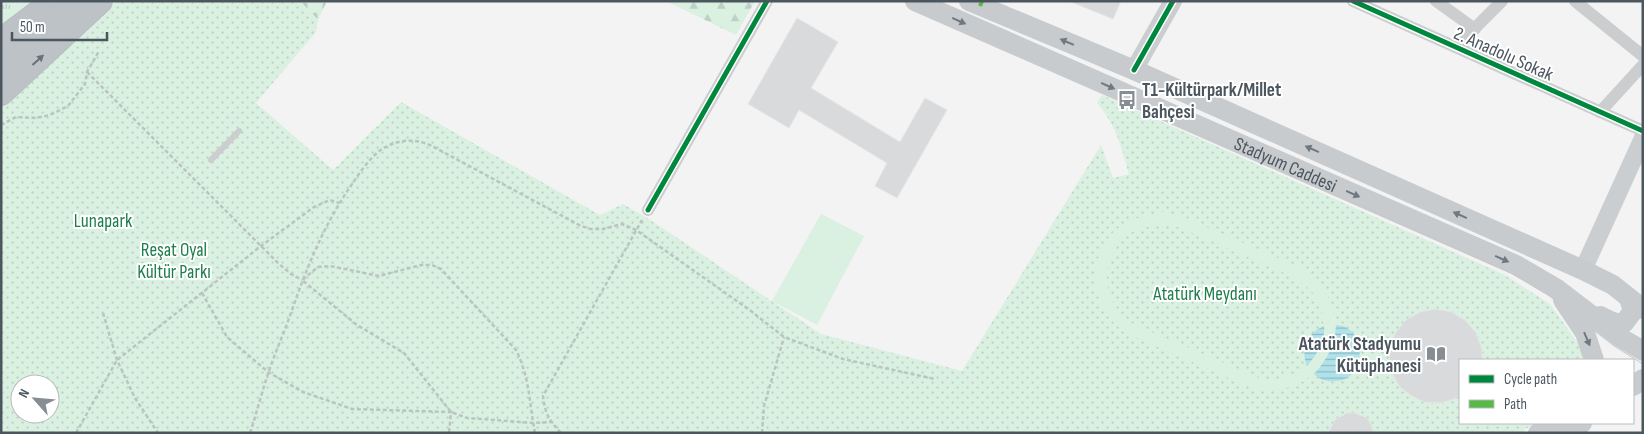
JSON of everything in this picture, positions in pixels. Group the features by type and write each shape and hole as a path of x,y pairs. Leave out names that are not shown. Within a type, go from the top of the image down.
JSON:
{"highway":[{"path":"1,41 54,1"},
{"path":"1,69 43,30 80,1"},
{"path":"1,92 100,1"}],"main road":[{"name":"Stadyum Caddesi","path":"915,1 1516,265 1557,290 1622,338 1643,351"},
{"path":"969,1 1134,70 1583,270 1638,299 1628,320 1620,324 1611,322 1580,306"},
{"path":"1134,70 1173,1"},
{"path":"1583,270 1638,161 1643,138"},
{"path":"1557,290 1585,333 1594,359"},
{"path":"1538,433 1552,424"},
{"path":"1568,433 1581,424"}],"street":[{"path":"648,210 767,1"},
{"name":"2. Anadolu Sokak","path":"1353,1 1643,131"},
{"path":"1436,1 1475,30"},
{"path":"1456,47 1502,1"},
{"path":"1575,1 1643,56"},
{"path":"1600,112 1643,65"}],"lane":[{"path":"211,160 239,131"}],"path":[{"path":"1,125 16,116 36,118 50,115 68,106 85,84 87,72 99,50"},
{"path":"87,72 291,274 302,280 357,325 404,354 451,412 449,433"},
{"path":"250,433 268,372 292,312 302,280 316,247 339,203 373,157 395,142 416,140 432,146 579,225 596,229 622,224 636,230 751,311 784,337 843,359 935,379"},
{"path":"76,433 117,360 261,246 314,207 330,200 339,203"},
{"path":"561,433 551,422 544,410 543,396 648,210"},
{"path":"302,280 318,267 330,266 378,276 422,264 432,265 441,269 516,350 522,363 531,398 534,433"},
{"path":"202,293 228,337 268,372 302,392 352,409 451,412 467,418 533,423 551,422"},
{"path":"102,313 117,360 135,398 158,433"},
{"path":"762,433 764,406 784,337"}],"green space":[{"path":"1,1 35,1 1,27"},
{"name":"Reşat Oyal Kültür Parkı","path":"117,1 300,1 318,20 316,32 256,103 333,170 401,102 600,215 623,204 649,219 821,334 962,371 1101,145 1113,178 1129,174 1109,119 1097,103 1102,95 1505,275 1550,304 1580,346 1583,359 1459,359 1459,424 1534,424 1520,433 1,433 1,102"},
{"path":"300,1 327,1 318,20"},
{"path":"666,1 755,1 736,35"},
{"path":"1163,212 1186,218 1301,268 1321,286 1332,306 1335,328 1330,349 1319,368 1303,381 1281,389 1254,389 1128,334 1116,325 1106,313 1099,299 1096,269 1099,254 1106,241 1122,225 1145,216","holes":["1164,225 1179,227 1291,276 1305,285 1315,295 1323,315 1323,337 1318,351 1307,366 1299,372 1279,379 1261,379 1135,325 1119,311 1109,294 1107,274 1113,254 1120,242 1130,233 1142,228"]},
{"path":"821,214 864,236 817,325 772,301"}],"water":[{"path":"1336,325 1346,328 1354,334 1360,353 1354,372 1346,379 1326,381 1314,374 1330,352"},
{"path":"1324,326 1324,337 1320,347 1307,366 1304,354 1306,342 1313,333"}],"building":[{"path":"1069,1 1121,1 1113,19"},
{"path":"797,18 838,42 811,88 900,142 925,98 947,110 897,198 875,186 887,163 799,110 789,128 748,104"},
{"name":"Atatürk Stadyumu Kütüphanesi","path":"1436,309 1452,312 1466,321 1476,333 1482,349 1482,359 1459,359 1459,396 1454,399 1440,403 1424,402 1400,387 1393,375 1389,361 1390,346 1396,332 1406,320 1420,312"},
{"path":"1347,413 1355,413 1367,418 1373,433 1328,433 1335,420"}],"tram line":[{"path":"903,1 1513,274 1548,295 1614,346 1643,364"}],"marked path":[{"path":"980,6 982,1"}],"cycle path":[{"path":"648,210 767,1"},
{"path":"1134,70 1173,1"},
{"path":"1353,1 1643,131"}],"place":[{"name":"T1-Kültürpark/Millet Bahçesi","path":"1127,100"},
{"name":"Atatürk Stadyumu Kütüphanesi","path":"1436,354"}],"park label":[{"name":"Lunapark","path":"103,220"},
{"name":"Atatürk Meydanı","path":"1205,293"}]}
